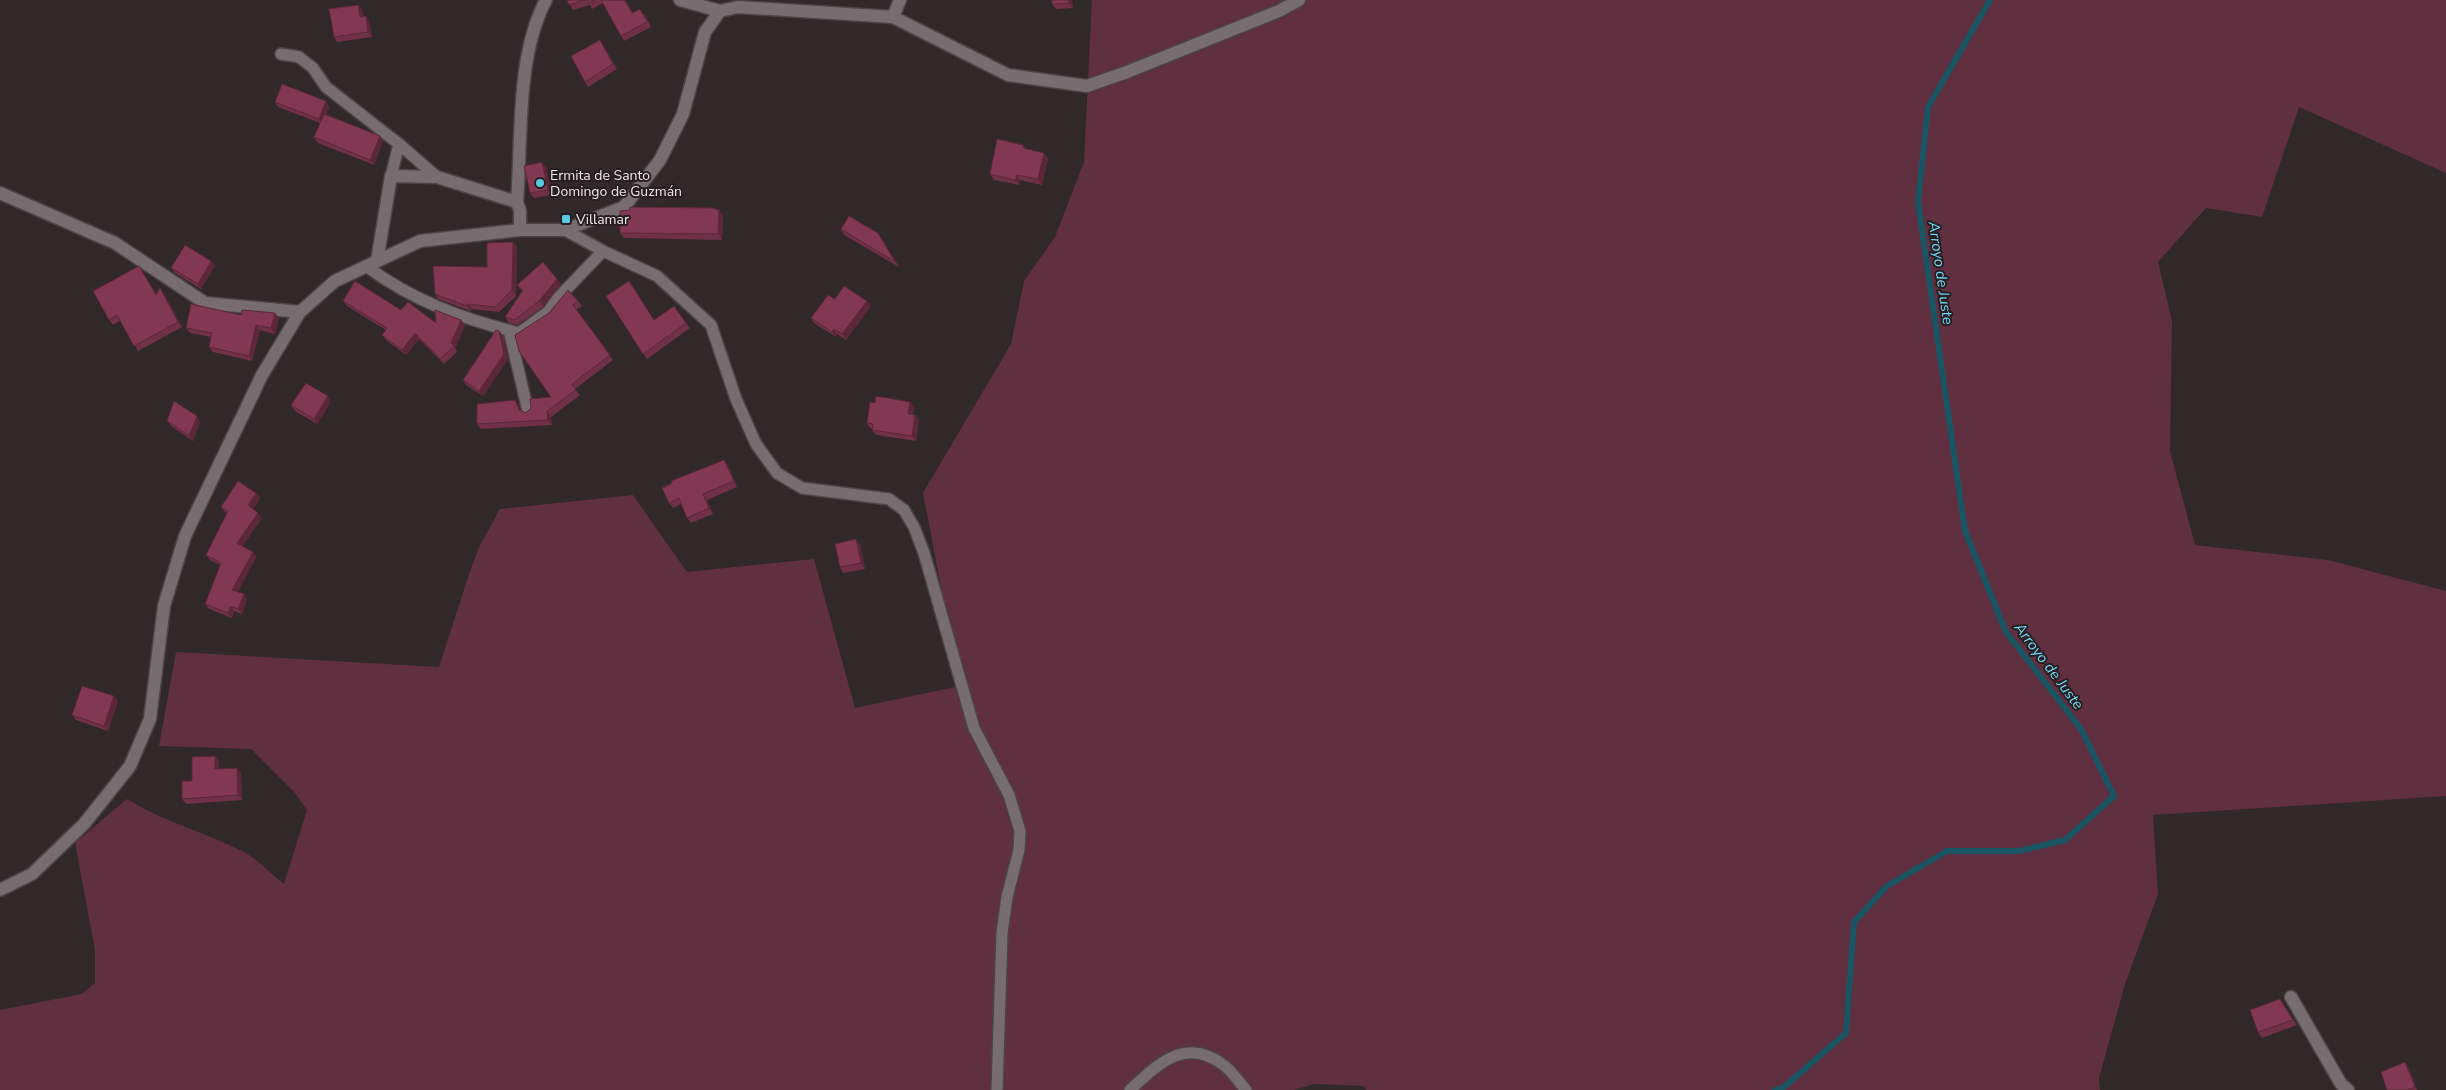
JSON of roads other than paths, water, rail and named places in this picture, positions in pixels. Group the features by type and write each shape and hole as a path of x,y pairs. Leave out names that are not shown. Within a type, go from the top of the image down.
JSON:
{"street":[{"path":"520,230 520,211 517,202 524,82 529,42 546,0"},
{"path":"680,0 720,11 738,7 893,17 1008,75 1086,86 1127,72 1279,11 1299,0"},
{"path":"893,17 900,0"},
{"path":"0,890 32,874 84,824 130,766 150,719 164,606 185,536 262,375 300,312 335,281 420,241 520,230 565,230 624,207 660,160 683,114 705,32 720,11"},
{"path":"371,264 391,176 437,177 517,202"},
{"path":"0,193 114,243 205,303 300,312"},
{"path":"2291,997 2341,1084 2348,1090"}],"lane":[{"path":"281,54 299,56 313,68 326,86 437,177"},
{"path":"391,176 399,144"},
{"path":"565,230 603,251 657,276 711,325 736,399 756,444 777,473 802,488 889,499 904,510 914,527 924,552 974,728 1009,795 1020,831 1019,850 1007,897 1002,933 997,1090"},
{"path":"371,264 380,277 447,313 519,333 548,312 558,298 603,251"},
{"path":"509,330 528,411"},
{"path":"1130,1090 1167,1058 1185,1052 1205,1054 1226,1067 1246,1090"}],"waterway":[{"name":"Arroyo de Juste","path":"1775,1090 1784,1087 1846,1033 1854,922 1887,886 1947,851 2019,851 2065,840 2114,796 2081,729 2006,632 1965,531 1918,202 1928,107 1990,0"}],"place":[{"name":"Ermita de Santo Domingo de Guzmán","path":"540,183"},
{"name":"Villamar","path":"566,219"}]}
